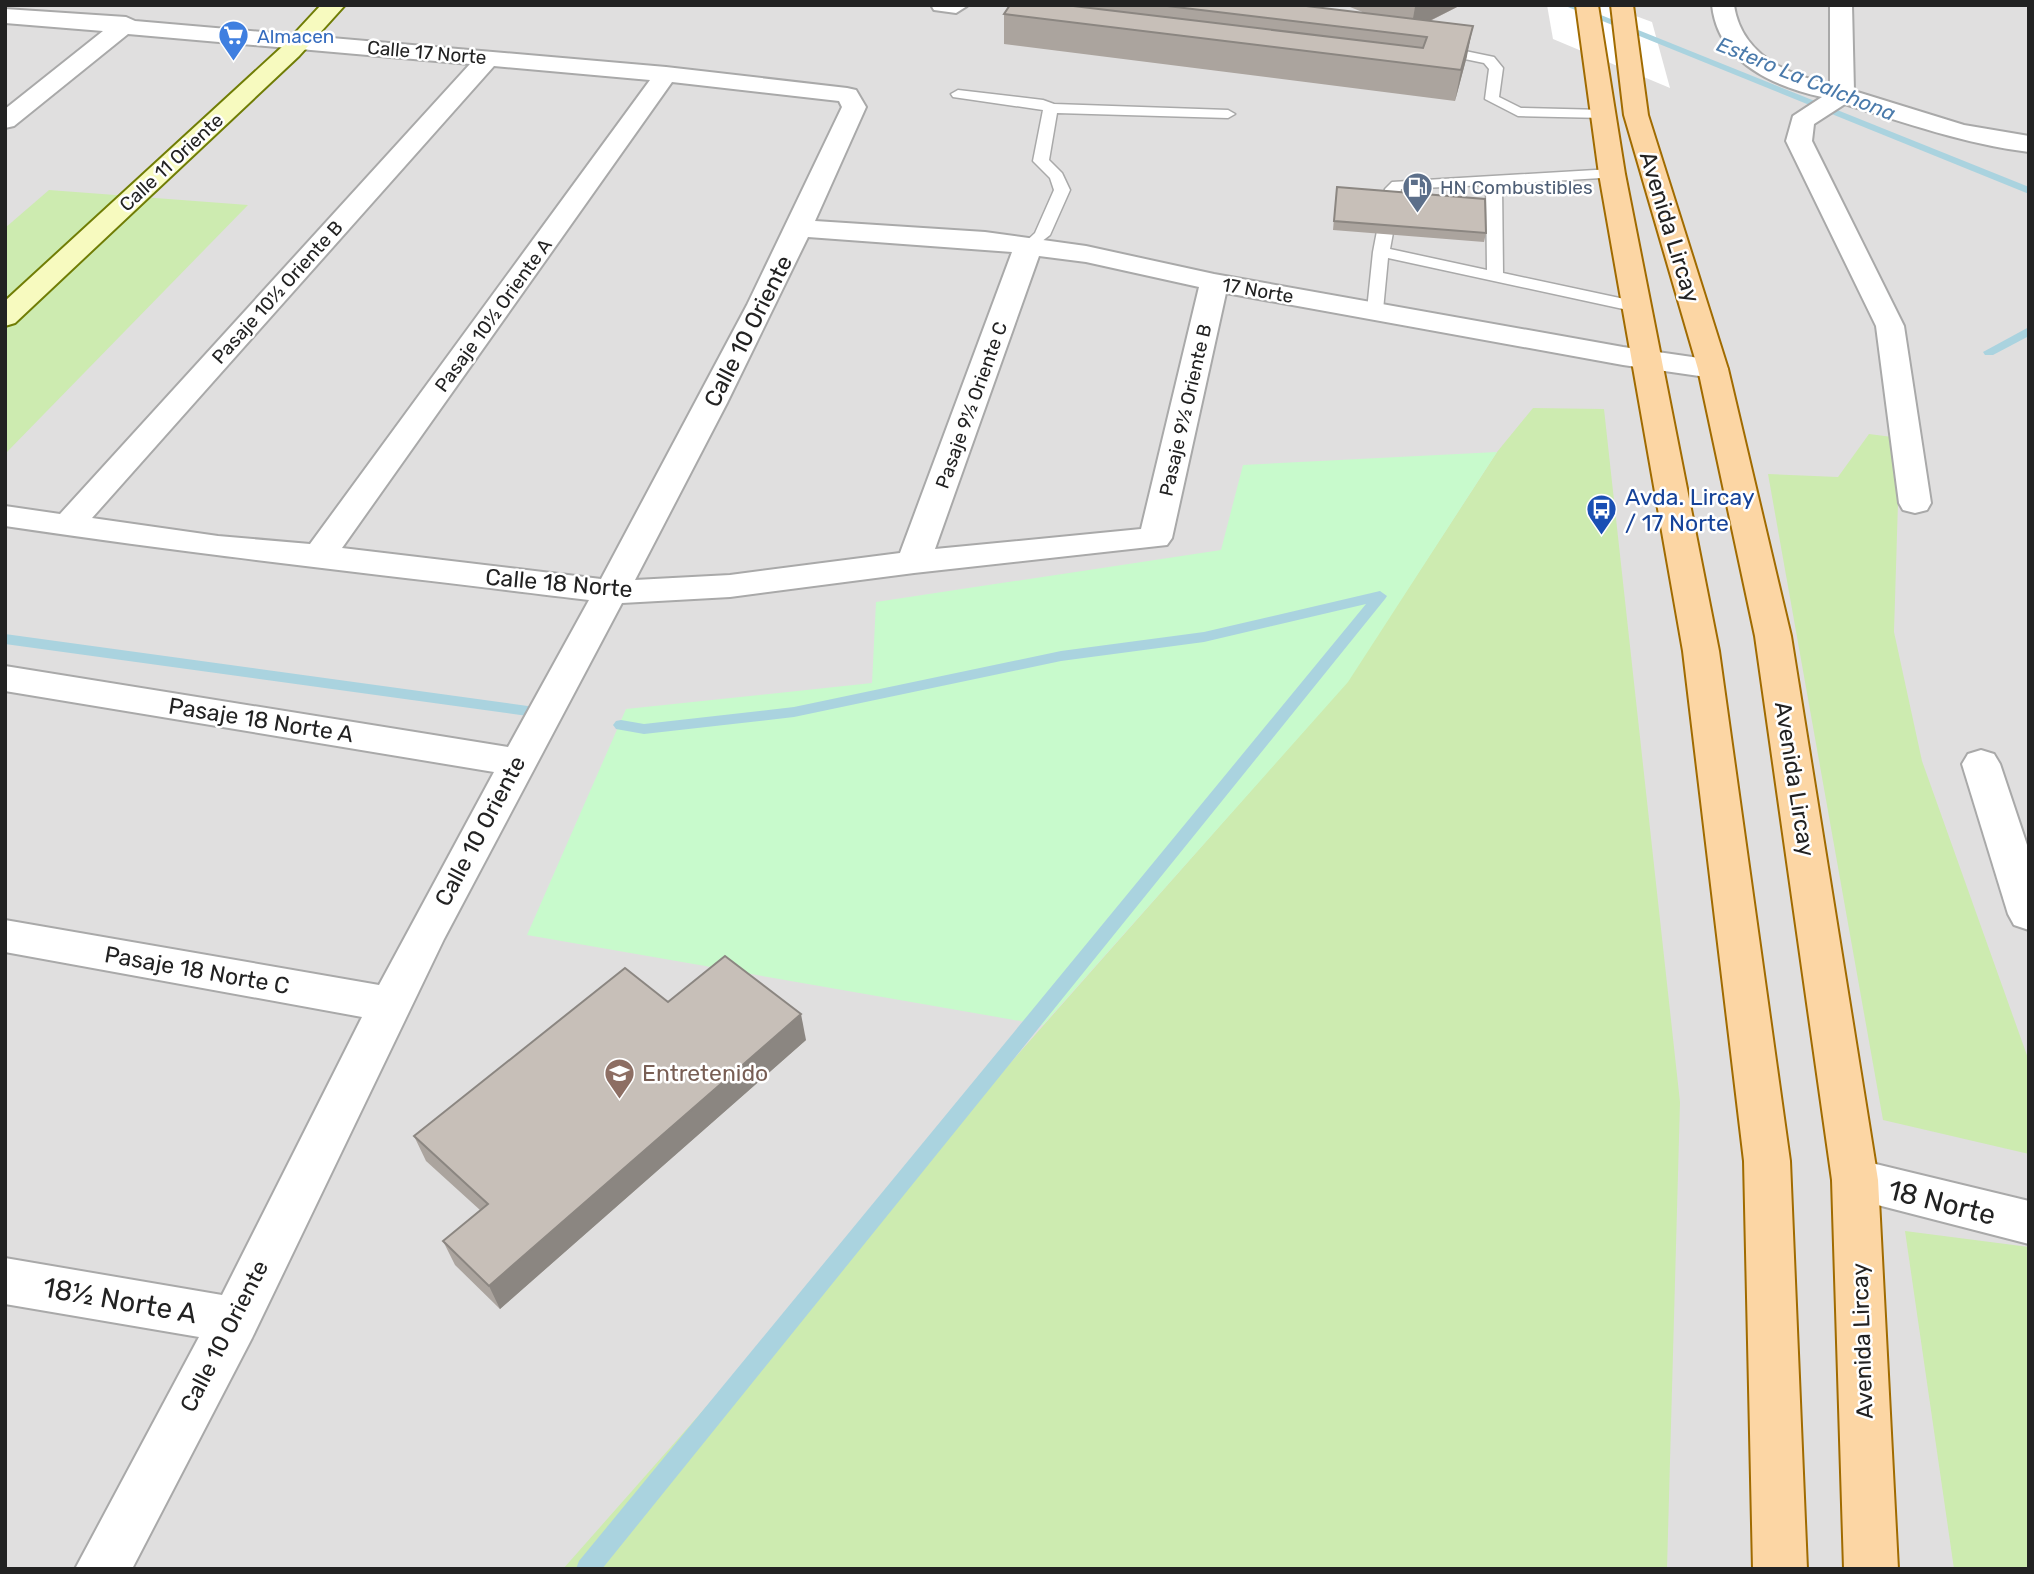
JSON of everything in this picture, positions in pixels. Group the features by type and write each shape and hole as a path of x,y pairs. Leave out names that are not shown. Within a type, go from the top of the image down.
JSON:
{"main road":[{"name":"Calle 11 Oriente","path":"5,317 334,5"},
{"name":"Avenida Lircay","path":"1587,5 1612,174 1701,651 1767,1161 1780,1569"},
{"name":"Avenida Lircay","path":"1622,7 1636,115 1713,369 1773,636 1855,1180 1871,1569"}],"street":[{"path":"1723,5 1725,20 1740,44 1773,74 1828,104 1918,121 2002,142 2029,144"},
{"path":"1840,5 1828,104 1802,121 1798,141 1890,326 1915,503"},
{"name":"Calle 17 Norte","path":"5,16 126,24 666,74 847,95"},
{"path":"5,121 126,24"},
{"name":"Pasaje 10½ Oriente B","path":"66,527 488,58"},
{"name":"Pasaje 10½ Oriente A","path":"319,556 666,74"},
{"name":"Calle 10 Oriente","path":"102,1569 234,1320 388,1004 517,762 612,592 801,228 854,107 847,95"},
{"name":"17 Norte","path":"801,228 985,240 1086,254 1214,282 1645,360 1713,369"},
{"name":"Pasaje 9½ Oriente C","path":"914,562 1027,247"},
{"name":"Pasaje 9½ Oriente B","path":"1155,538 1214,282"},
{"name":"Calle 18 Norte","path":"5,516 218,547 319,556 612,592 730,586 914,562 1155,538"},
{"name":"Pasaje 18 Norte A","path":"5,678 517,762"},
{"path":"1982,764 2029,914"},
{"name":"Pasaje 18 Norte C","path":"5,936 388,1004"},
{"name":"18 Norte","path":"1855,1180 2029,1223"},
{"name":"18½ Norte A","path":"5,1281 234,1320"}],"lane":[{"path":"1418,47 1489,60 1496,68 1492,99 1504,108 1518,112 1604,114"},
{"path":"958,94 1043,104 1051,108 1228,114"},
{"path":"1027,247 1042,235 1062,190 1057,176 1041,161 1051,108"},
{"path":"1375,310 1381,252 1393,189 1397,185 1612,174"},
{"path":"1494,179 1495,276"},
{"path":"1381,252 1637,307"}],"shaded area":[{"path":"5,5 2029,5 2029,1569 5,1569"}],"green space":[{"path":"49,190 248,205 5,454 5,228"},
{"path":"1533,408 1604,409 1680,1102 1667,1569 563,1569 1347,682 1497,452"},
{"path":"1869,434 1900,438 1894,632 1922,761 2029,1061 2029,1154 1883,1120 1768,474 1838,477"},
{"path":"1497,452 1348,682 1043,1025 527,935 626,709 872,683 876,602 1221,550 1243,465"},
{"path":"1905,1231 2029,1247 2029,1569 1954,1569"}],"pier":[{"path":"1547,5 1606,5 1652,22 1670,88 1553,39"}],"building":[{"path":"1010,5 1065,5 1423,48 1427,37 1159,5 1298,5 1473,26 1461,70 1004,14"},
{"path":"1337,187 1485,199 1486,233 1334,221"},
{"name":"Entretenido","path":"725,956 801,1014 489,1286 443,1241 488,1204 414,1136 625,968 668,1002"}],"waterway":[{"name":"Estero La Calchona","path":"1567,5 2029,191"},
{"path":"1989,352 2029,331"},
{"path":"587,1569 1380,596 1204,637 1061,656 794,712 644,729 621,725"},
{"path":"5,639 542,713"}],"place":[{"name":"Almacen","path":"234,63"},
{"name":"HN Combustibles","path":"1417,214"},
{"name":"Avda. Lircay / 17 Norte","path":"1602,537"},
{"name":"Entretenido","path":"619,1100"}]}
